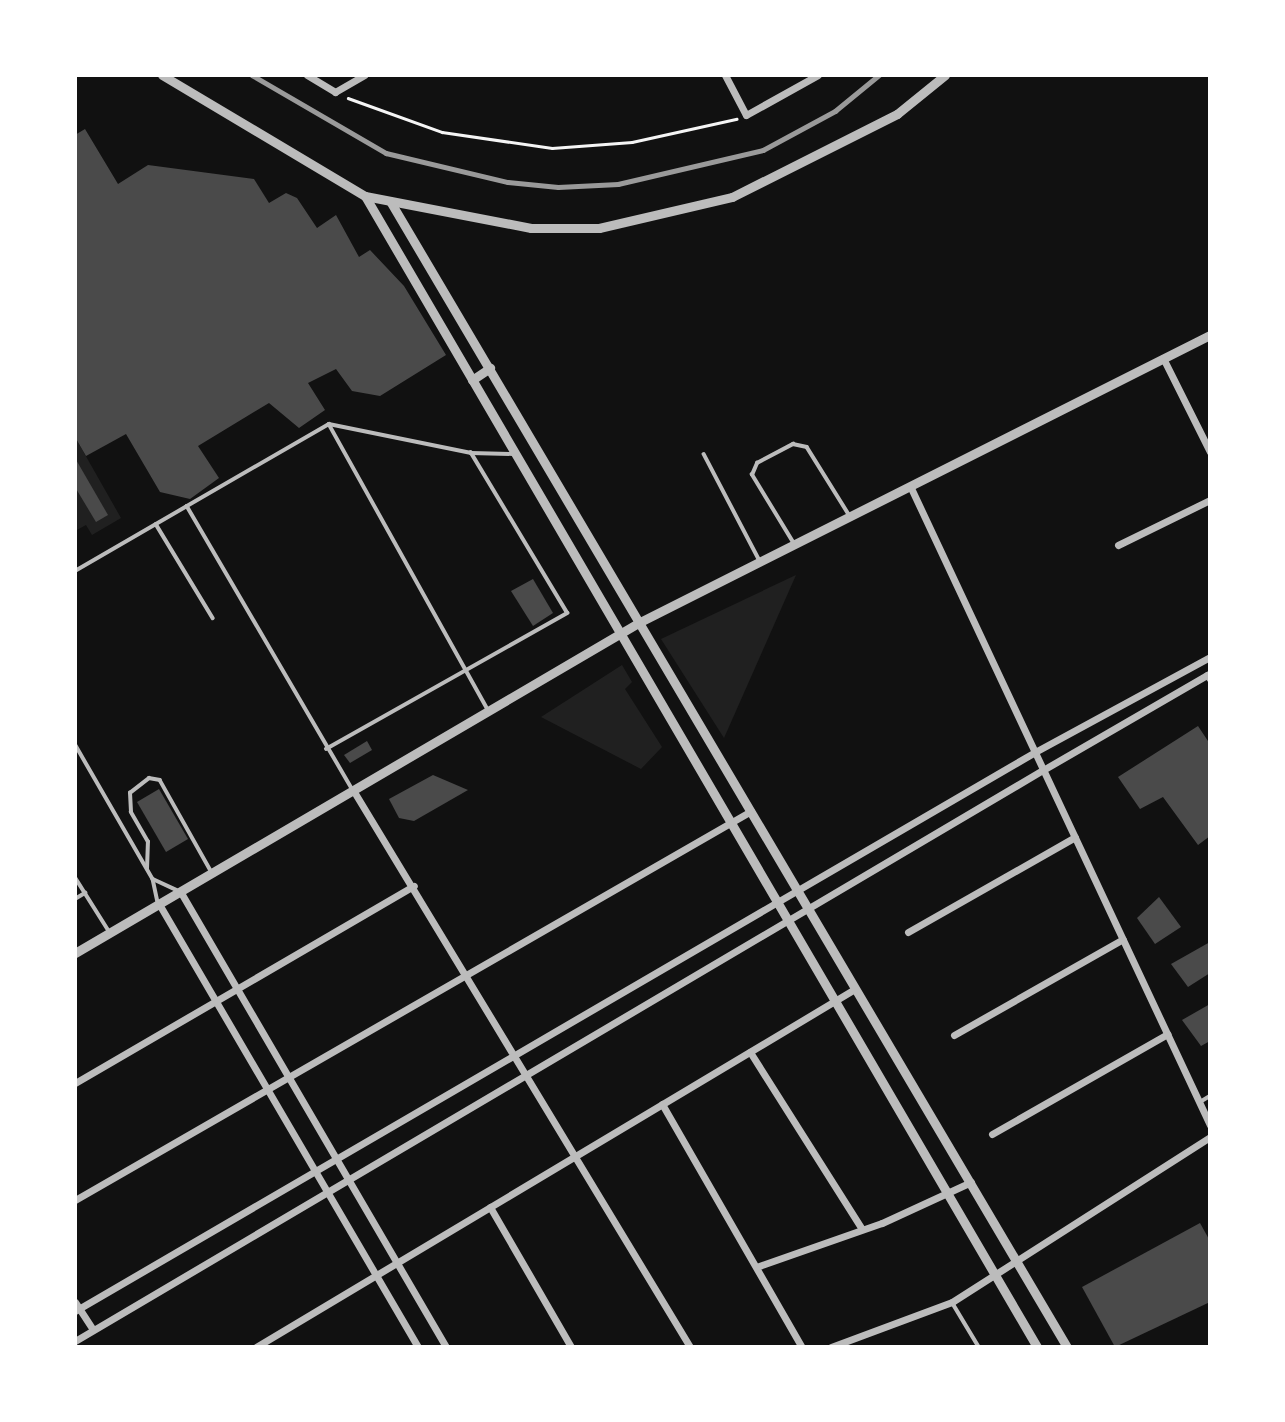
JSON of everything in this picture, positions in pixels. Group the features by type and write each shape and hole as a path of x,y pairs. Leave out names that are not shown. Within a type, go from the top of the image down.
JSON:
{"street":[{"path":"162,75 365,196 531,228 599,228 690,212 848,141 946,75"},
{"path":"307,75 335,92 363,75"},
{"path":"725,75 746,115 818,75"},
{"path":"365,196 471,380 623,632 1037,1347"},
{"path":"390,201 1067,1347"},
{"path":"75,953 640,622 911,488 1210,335"},
{"path":"1163,359 1210,452"},
{"path":"471,380 491,368"},
{"path":"911,488 1210,1125"},
{"path":"1118,545 1210,500"},
{"path":"93,1330 77,1307 1035,752 1210,657"},
{"path":"75,1340 1043,770 1207,675 1210,679"},
{"path":"354,790 465,972 518,1053 690,1347"},
{"path":"75,1200 465,972 751,811"},
{"path":"908,932 1075,836"},
{"path":"75,1083 414,886"},
{"path":"180,891 446,1347"},
{"path":"159,904 380,1273 418,1347"},
{"path":"954,1035 1122,939"},
{"path":"256,1347 855,989"},
{"path":"992,1134 1167,1034"},
{"path":"750,1052 862,1229"},
{"path":"662,1104 759,1266 802,1347"},
{"path":"831,1347 952,1302 1015,1256 1210,1137"},
{"path":"759,1266 862,1229 971,1182"},
{"path":"490,1207 571,1347"}],"lane":[{"path":"75,571 329,424 471,453 516,454"},
{"path":"329,424 463,671 488,711"},
{"path":"795,546 752,475 757,463 793,444 807,447 851,518"},
{"path":"326,749 567,613 471,453"},
{"path":"704,454 761,563"},
{"path":"187,506 326,749 354,790"},
{"path":"156,524 213,618"},
{"path":"75,744 153,879 159,904"},
{"path":"147,869 148,842 131,812 130,793 149,778 160,780 212,873"},
{"path":"75,877 110,932"},
{"path":"153,879 180,891"},
{"path":"75,899 85,893"},
{"path":"1199,1102 1210,1096"},
{"path":"952,1302 979,1347"}],"path":[{"path":"335,92 442,132 552,148 632,142 746,115"}],"shaded area":[{"path":"75,437 121,518 92,535 86,525 75,531"},
{"path":"796,575 724,738 661,639"},
{"path":"622,665 632,682 625,689 662,747 641,769 541,717"}],"building":[{"path":"85,129 118,184 148,165 254,179 269,203 286,193 297,198 317,228 336,215 359,257 370,250 404,286 446,355 380,396 352,391 336,369 308,383 325,410 299,428 269,403 198,446 219,478 190,499 160,492 126,434 86,456 75,437 75,135"},
{"path":"75,458 108,515 96,522 75,487"},
{"path":"533,579 553,613 533,626 511,591"},
{"path":"1198,726 1210,744 1210,836 1198,845 1163,797 1140,809 1118,777"},
{"path":"367,741 372,750 350,763 344,755"},
{"path":"433,775 468,790 414,821 399,818 389,799"},
{"path":"159,789 188,839 166,852 137,802"},
{"path":"1159,897 1181,927 1155,944 1137,918"},
{"path":"1210,942 1210,973 1188,987 1171,964"},
{"path":"1210,1004 1210,1041 1201,1046 1182,1020"},
{"path":"1200,1223 1210,1241 1210,1302 1115,1347 1082,1287"}],"railway":[{"path":"252,75 386,153 508,182 558,187 618,184 763,150 835,111 879,75"}]}
